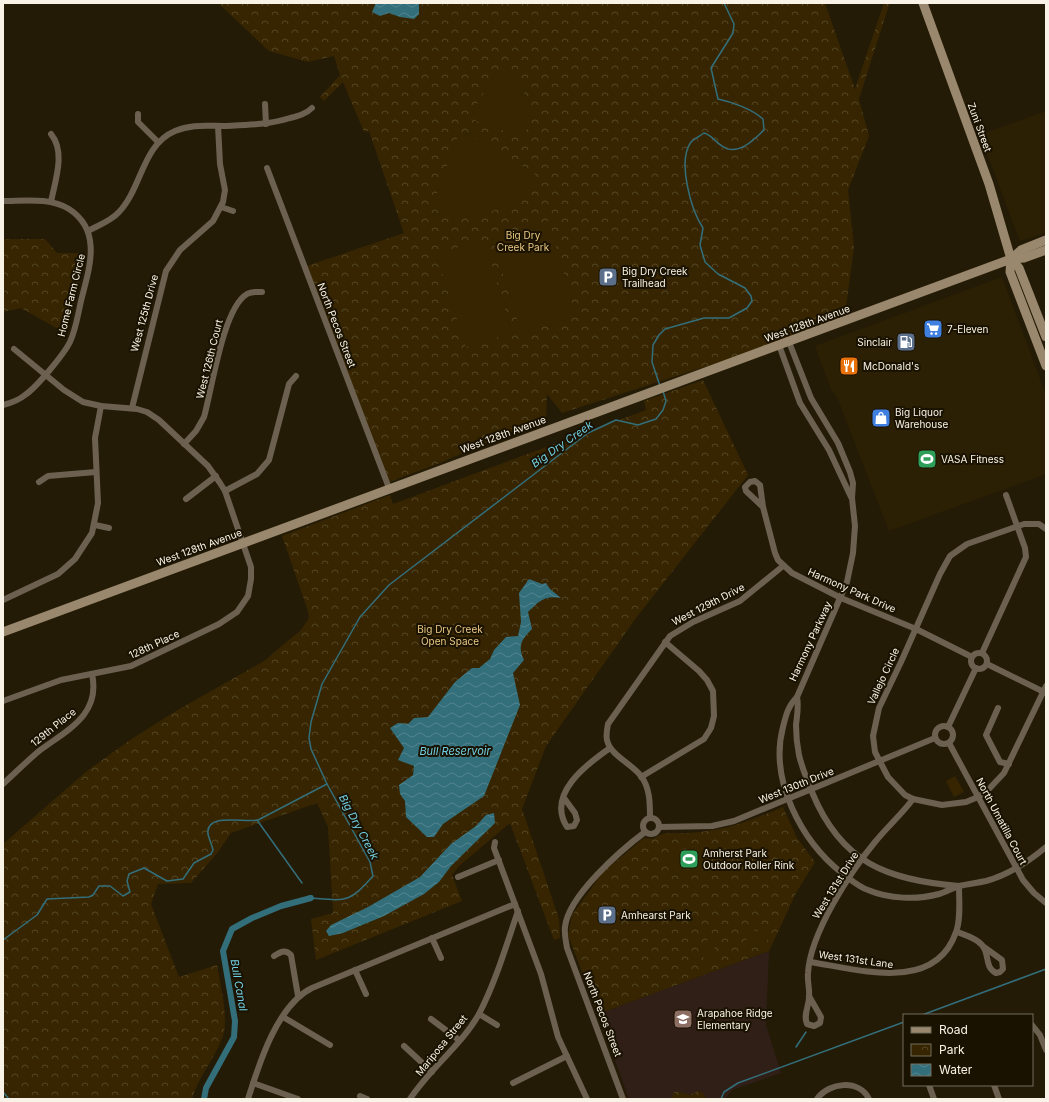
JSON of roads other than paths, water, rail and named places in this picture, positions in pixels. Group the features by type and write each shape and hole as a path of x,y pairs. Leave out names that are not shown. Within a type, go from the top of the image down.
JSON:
{"main road":[{"name":"Zuni Street","path":"924,3 989,184 1011,259 1010,272 1046,366"},
{"path":"1011,259 1021,250 1046,240"},
{"path":"1011,259 1024,258 1046,250"},
{"name":"Zuni Street","path":"1011,259 1019,268 1046,337"},
{"name":"West 128th Avenue","path":"3,632 388,488 779,346 1011,259"}],"street":[{"path":"266,104 266,124"},
{"path":"3,201 51,202 73,212 88,230 108,221 122,210 130,198 152,150 158,142 170,133 180,128 197,125 218,126 266,124 299,116 312,108"},
{"path":"138,114 138,122 158,142"},
{"name":"West 125th Drive","path":"132,408 166,271 176,254 213,221 221,208 225,190 220,164 218,126"},
{"path":"51,134 57,143 58,153 51,202"},
{"name":"North Pecos Street","path":"267,168 388,488"},
{"path":"221,208 233,211"},
{"name":"Home Farm Circle","path":"3,405 15,401 27,394 68,347 73,336 92,257 91,242 88,230"},
{"name":"West 126th Court","path":"184,444 196,431 204,417 232,312 247,294 251,292 262,292"},
{"name":"Harmony Parkway","path":"789,342 813,403 844,457 853,483 852,498 855,526 853,553 849,574 841,598 815,652 797,697 791,703 786,716 780,746 782,770 789,799 805,832 815,847 849,879 866,890 896,897 919,897 939,894 959,886 988,880 1016,868 1046,847"},
{"name":"Harmony Parkway","path":"779,346 802,407 829,450 852,498"},
{"name":"128th Place","path":"3,701 61,680 131,666 146,660 219,624 237,612 248,596 251,579 251,567 225,491 216,476 184,444 151,414 132,408 101,406 76,398 14,349"},
{"path":"225,491 257,474 268,460 290,384 296,376"},
{"path":"802,407 813,403"},
{"path":"3,600 48,581 68,566 86,544 95,525 98,503 95,438 101,406"},
{"path":"39,482 48,476 96,472"},
{"path":"186,499 216,476"},
{"path":"982,653 1024,562 1025,548 1006,495"},
{"name":"Harmony Park Drive","path":"763,507 775,553 784,566 792,573 841,598 916,629 972,657"},
{"name":"Vallejo Circle","path":"1045,690 1008,764 997,782 978,798 958,804 942,805 913,799 905,795 893,783 879,762 873,743 875,720 943,567 953,554 968,544 1018,526 1031,523 1046,529"},
{"path":"95,525 110,528"},
{"name":"West 129th Drive","path":"610,748 607,740 608,724 665,642 676,631 685,626 727,608 748,596 784,566"},
{"path":"642,777 704,739 711,728 714,716 713,691 707,680 700,671 665,642"},
{"path":"982,653 987,658 987,664 983,668 976,668 971,663 972,657 975,654 982,653"},
{"path":"987,664 1045,690"},
{"path":"948,727 976,668"},
{"name":"129th Place","path":"3,784 34,755 77,724 86,714 94,694 92,674"},
{"name":"Harmony Parkway","path":"797,697 799,704 796,725 797,745 811,789 829,827 844,844 862,860 897,877 919,882 959,886"},
{"path":"998,708 986,735 1000,762 1008,764"},
{"path":"944,726 948,727 953,734 949,743 941,744 935,738 935,731 944,726"},
{"name":"West 130th Drive","path":"659,827 712,826 734,821 935,738"},
{"name":"North Umatilla Court","path":"949,743 1016,868 1034,893 1046,903"},
{"path":"564,798 570,782 589,762 610,748 642,777 648,789 650,818"},
{"name":"West 131st Drive","path":"809,996 808,972 813,948 822,923 849,879 874,843 913,799"},
{"path":"650,818 657,820 659,827 655,833 650,834 645,832 643,824 650,818"},
{"name":"North Pecos Street","path":"624,1099 567,948 564,927 570,912 597,874 645,832"},
{"path":"495,842 494,848 541,974 553,1021 567,1056 588,1099"},
{"path":"458,877 499,860"},
{"name":"West 131st Lane","path":"810,962 885,974 908,973 923,968 935,960 946,949 956,932 959,886"},
{"path":"248,1099 265,1050 283,1017 298,996 312,988 515,904"},
{"name":"Mariposa Street","path":"410,1099 479,1014 504,957 518,912"},
{"path":"956,932 978,941 984,947"},
{"path":"432,938 441,958"},
{"path":"274,956 282,951 288,952 291,955 298,996"},
{"path":"355,970 366,994"},
{"path":"479,1014 497,1025"},
{"path":"283,1017 330,1045"},
{"path":"431,1019 459,1040"},
{"path":"1033,1026 1039,1034 1046,1050"},
{"path":"404,1046 432,1072"},
{"path":"513,1083 567,1056"},
{"path":"253,1083 298,1099"},
{"path":"817,1099 822,1093 834,1087 846,1085 855,1086 864,1091 869,1099"},
{"path":"929,1086 934,1099"},
{"path":"994,1086 1000,1099"},
{"path":"360,1096 367,1099"}],"water":[{"path":"376,3 419,3 419,14 414,19 400,17 389,13 380,16 372,12"},
{"name":"Bull Reservoir","path":"529,579 542,584 546,583 550,589 561,598 546,598 528,612 532,629 522,643 521,651 524,660 513,673 520,705 484,796 443,824 434,837 427,837 406,817 405,801 400,794 399,785 413,775 414,766 398,760 404,748 390,728 398,723 408,724 414,718 428,717 455,682 472,668 479,668 490,659 494,650 506,637 518,636 521,622 519,593"},
{"path":"494,813 495,823 451,866 439,882 424,894 384,916 343,933 329,936 326,931 331,925 368,907 420,877 451,844 476,826 486,815"}],"waterway":[{"name":"Big Dry Creek","path":"660,386 652,362 653,345 665,329 704,318 729,318 747,308 752,301 751,296 745,288 718,274 705,262 700,245 703,228 698,220 690,198 685,173 687,150 691,142 704,133 709,135 722,146 733,150 745,146 764,130 763,119 758,115 742,106 718,99 711,68 733,33 734,24 724,3"},
{"name":"Big Dry Creek","path":"309,896 311,898 332,900 346,898 352,896 373,876 370,862 327,784 311,749 309,738 311,722 322,684 360,617 389,585 588,433 616,420 638,425 656,419 663,410 666,401 663,391"},
{"name":"Big Dry Creek","path":"258,820 327,784"},
{"name":"Big Dry Creek","path":"3,940 37,915 47,899 89,897 93,895 99,886 110,886 123,896 130,892 127,881 129,874 144,868 167,881 183,879 194,863 211,854 213,850 208,834 209,827 213,823 219,821 257,820 302,883"},
{"name":"Bull Canal","path":"204,1099 206,1088 234,1037 235,1021 223,951 232,929 252,918 281,906 311,898"},
{"path":"925,1014 1046,969"},
{"path":"721,1099 724,1092 738,1083 903,1022"},
{"path":"796,1047 806,1032"},
{"name":"Big Dry Creek","path":"3,1092 9,1099"}],"place":[{"name":"Big Dry Creek Trailhead","path":"608,277"},
{"name":"7-Eleven","path":"933,329"},
{"name":"Sinclair","path":"906,342"},
{"name":"McDonald's","path":"849,366"},
{"name":"Big Liquor Warehouse","path":"881,418"},
{"name":"VASA Fitness","path":"927,459"},
{"name":"Amherst Park Outdoor Roller Rink","path":"689,859"},
{"name":"Amhearst Park","path":"607,915"},
{"name":"Arapahoe Ridge Elementary","path":"683,1019"}],"park label":[{"name":"Big Dry Creek Park","path":"523,240"},
{"name":"Big Dry Creek Open Space","path":"450,634"}]}
